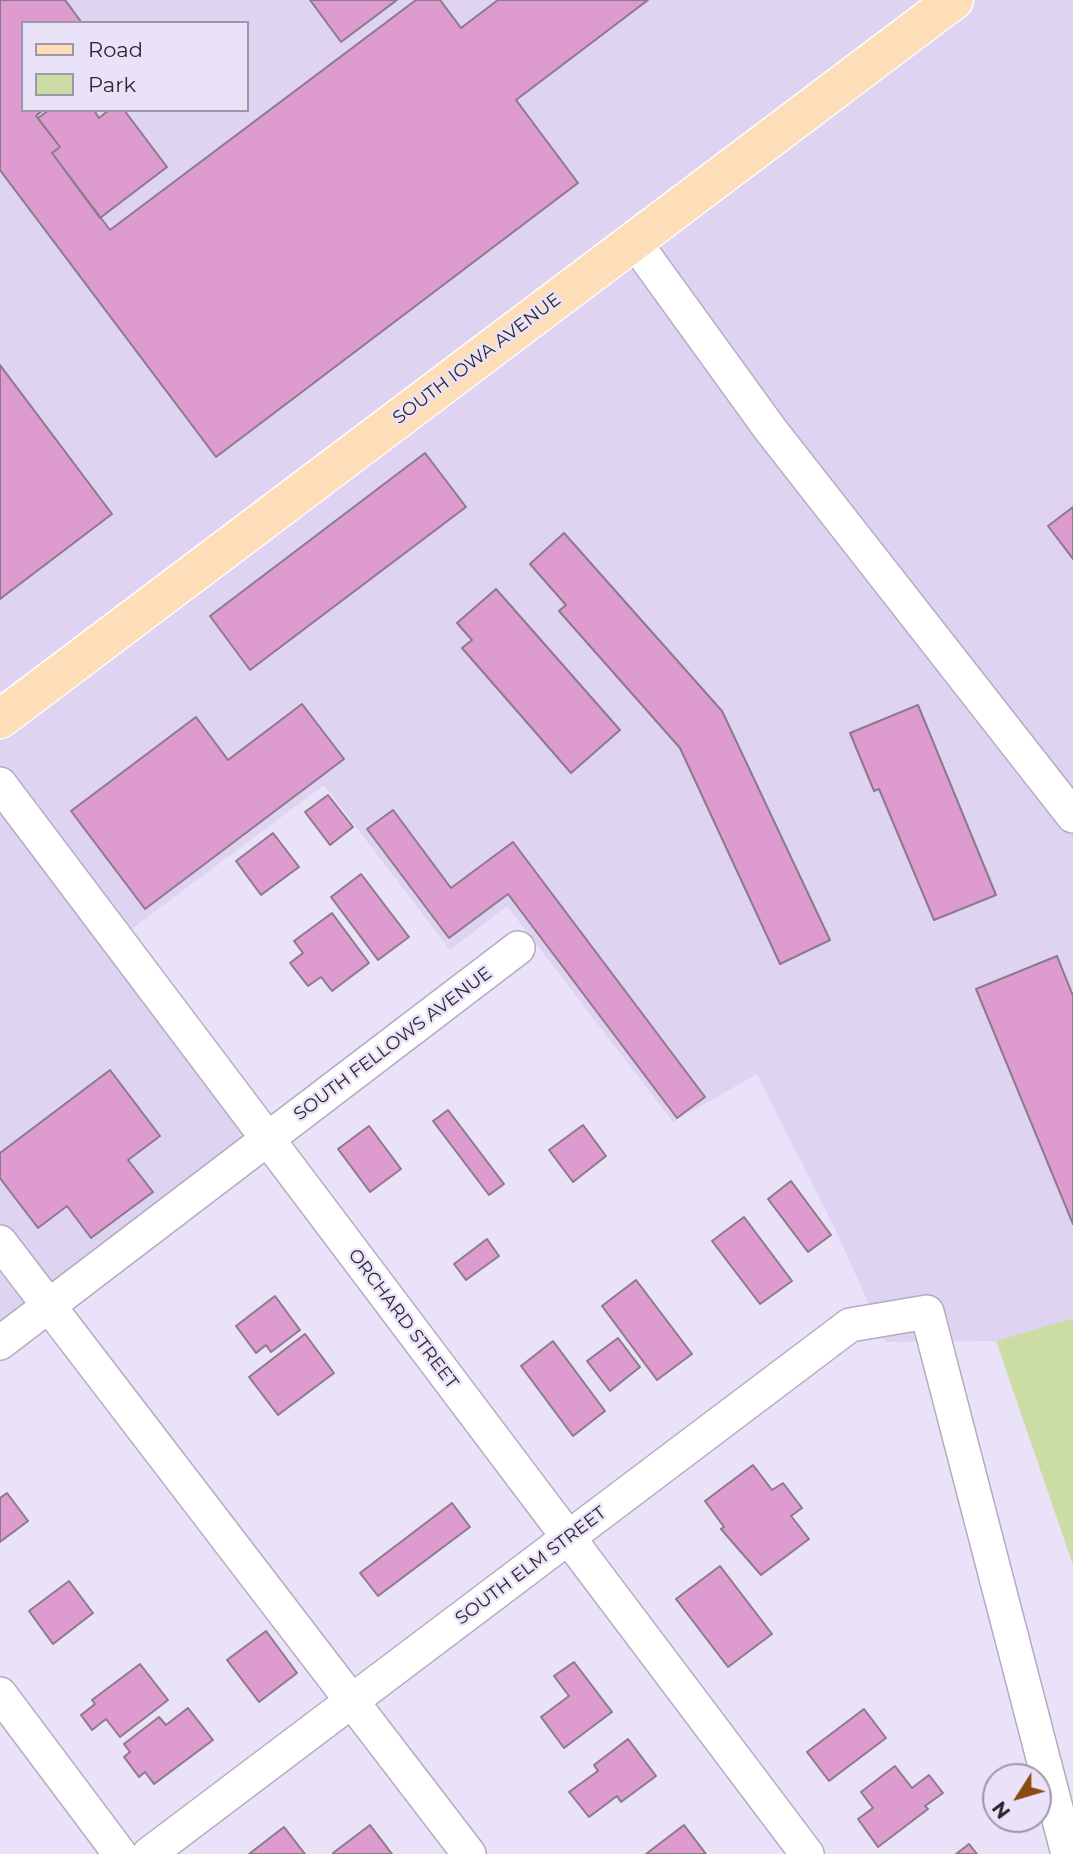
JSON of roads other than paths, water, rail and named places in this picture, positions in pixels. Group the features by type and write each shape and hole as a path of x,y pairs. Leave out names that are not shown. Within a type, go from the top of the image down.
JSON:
{"main road":[{"name":"SOUTH IOWA AVENUE","path":"0,719 954,0"}],"street":[{"path":"634,241 770,429 1073,816"},
{"name":"ORCHARD STREET","path":"0,784 807,1854"},
{"name":"SOUTH FELLOWS AVENUE","path":"0,1343 518,948"},
{"path":"0,1242 468,1854"},
{"name":"SOUTH ELM STREET","path":"149,1854 850,1325 927,1312 1069,1854"},
{"path":"0,1694 120,1854"}]}
